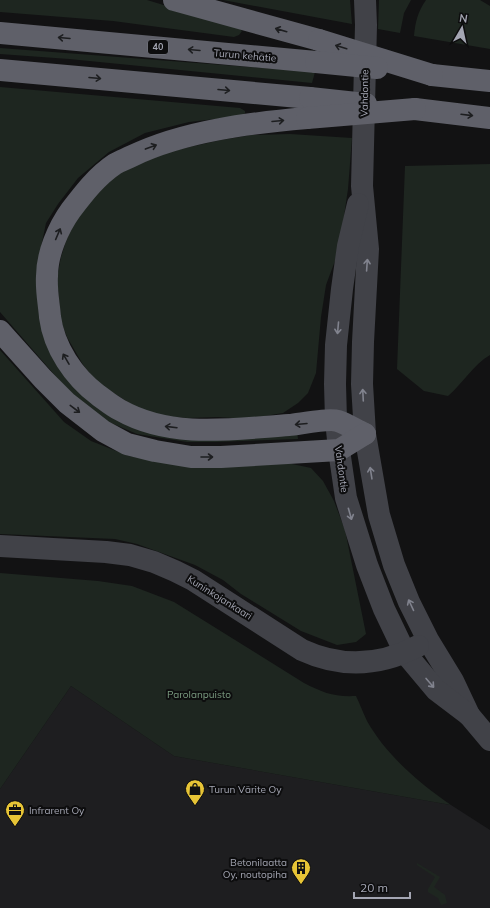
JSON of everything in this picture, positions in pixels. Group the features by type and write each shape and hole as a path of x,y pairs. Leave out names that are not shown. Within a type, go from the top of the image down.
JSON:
{"highway":[{"path":"174,0 317,51 441,75 490,81"},
{"name":"Turun kehätie","path":"0,33 317,51"},
{"path":"0,70 309,108 414,109 490,118"},
{"path":"309,108 266,122 182,138 150,147 116,164 98,178 83,193 67,216 49,258 47,276 51,324 60,349 73,370 86,386 119,410 141,420 162,426 196,430 336,420 365,434"},
{"path":"0,331 43,380 67,404 103,431 127,444 155,452 191,457 221,457 339,450 365,434"}],"street":[{"name":"Vahdontie","path":"365,0 366,25 362,186 368,249 362,349 362,384 365,434 379,515 394,565 409,602 428,640 453,681 469,716"},
{"name":"Vahdontie","path":"362,186 348,246 336,345 336,420 346,498 351,518 384,609 405,653 436,690 469,716 490,740"},
{"name":"Kuninkojankaari","path":"0,546 106,552 130,555 154,562 175,570 193,580 302,650 317,656 347,662 386,660 405,653 428,640"}],"shaded area":[{"path":"71,686 174,756 451,805 490,830 490,908 0,908 0,789"}],"green space":[{"path":"0,0 147,0 239,28 242,31 239,35 234,37 113,21 0,12"},
{"path":"223,0 350,0 352,24"},
{"path":"379,0 411,0 404,13 400,33 378,29"},
{"path":"426,0 480,0 490,6 490,49 414,36 417,17"},
{"path":"0,48 315,72 312,83 69,59 0,54"},
{"path":"0,87 240,108 245,111 242,116 189,122 145,133 109,152 78,178 58,204 46,223 37,267 40,305 106,414 297,431 298,439 187,442 137,434 104,420 89,410 59,380 0,312"},
{"path":"290,134 352,138 348,189 339,250 326,285 321,317 316,373 308,393 298,403 283,413 247,419 218,417 187,418 161,416 137,408 95,381 82,363 67,337 61,321 57,278 61,257 68,235 79,212 119,171 172,151 252,135"},
{"path":"490,164 490,355 478,364 448,396 424,391 397,369 405,166"},
{"path":"0,350 64,422 91,441 129,456 178,465 267,462 292,464 311,468 323,481 334,501 345,530 366,634 356,642 337,645 301,631 241,594 223,580 195,565 137,544 115,539 0,534"},
{"name":"Parolanpuisto","path":"0,573 98,581 132,586 174,602 304,683 329,694 356,696 367,721 384,746 404,768 427,788 451,805 174,756 71,686 0,789"},
{"path":"417,863 440,877 434,887 445,895 447,903 441,905 438,898 428,892 428,889 435,877 417,865"}],"place":[{"name":"Turun Värite Oy","path":"195,806"},
{"name":"Infrarent Oy","path":"15,827"},
{"name":"Betonilaatta Oy, noutopiha","path":"301,885"}]}
